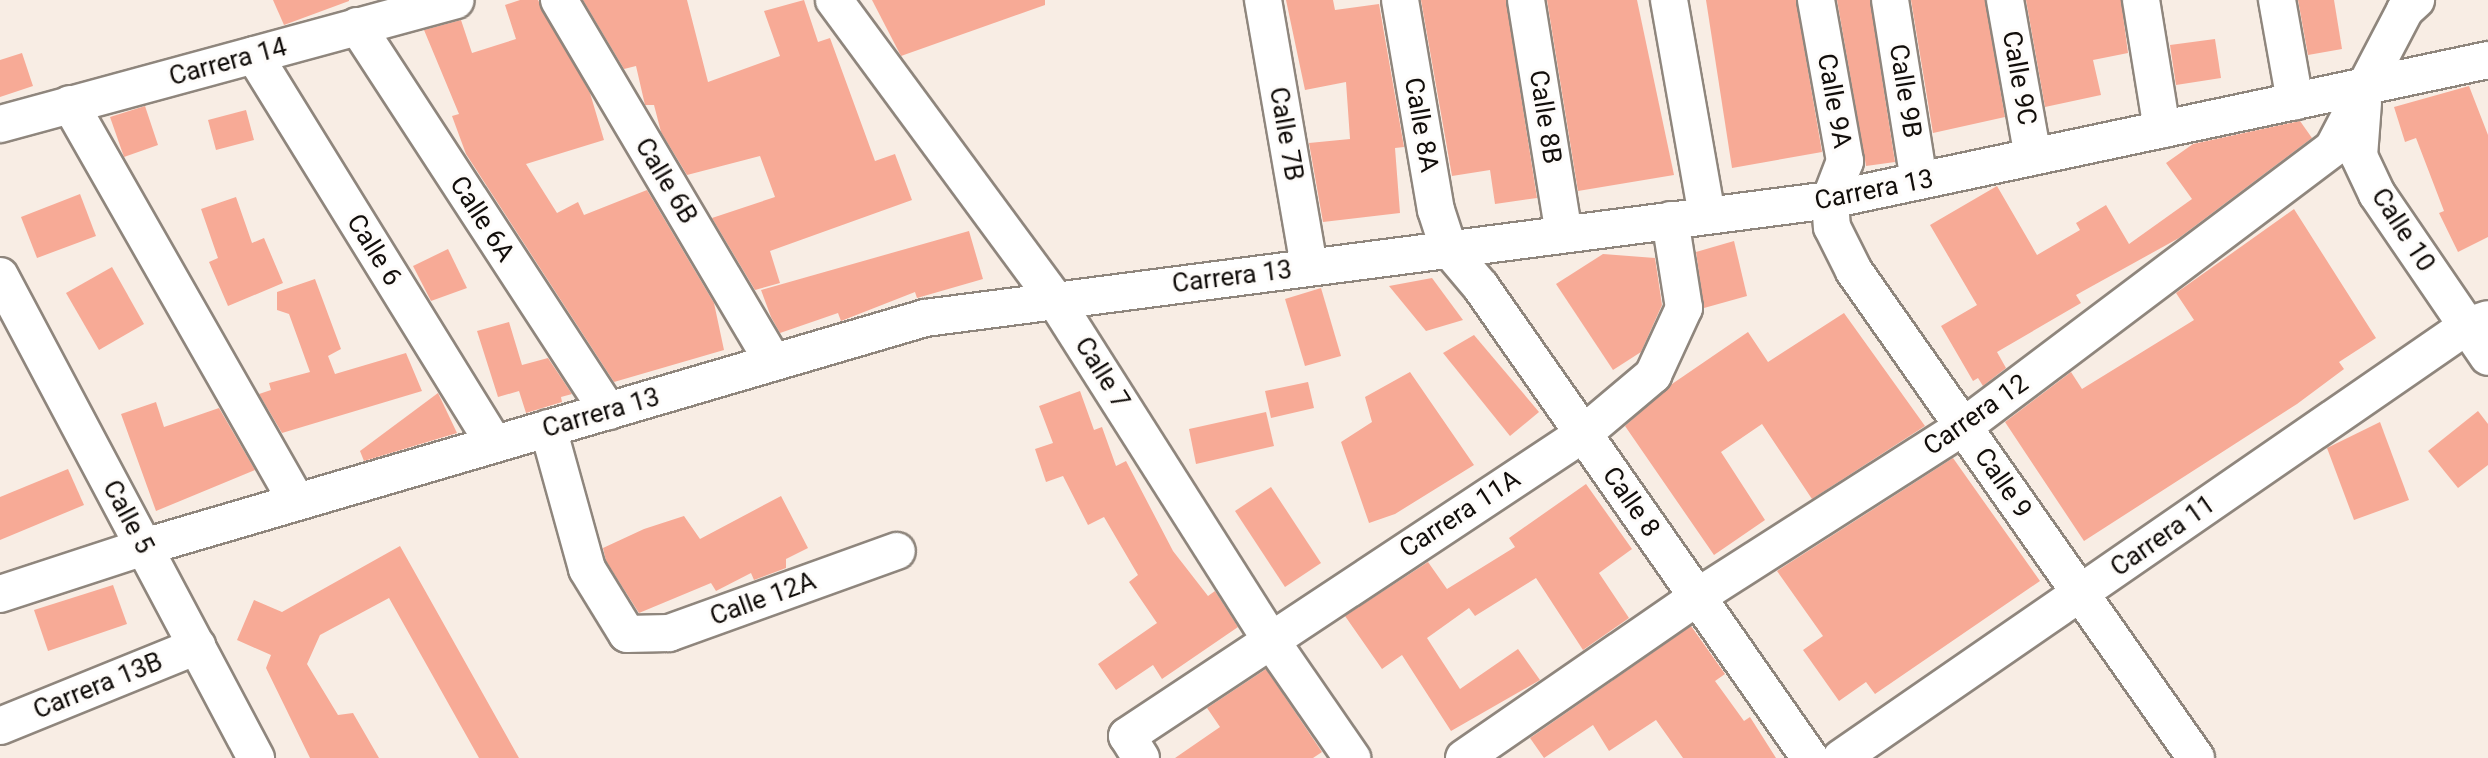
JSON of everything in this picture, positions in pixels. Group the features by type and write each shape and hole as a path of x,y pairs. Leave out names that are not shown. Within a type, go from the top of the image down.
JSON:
{"street":[{"name":"Carrera 14","path":"0,124 455,0"},
{"name":"Calle 6B","path":"559,0 773,362"},
{"name":"Calle 7","path":"834,0 1055,300 1270,639 1352,758"},
{"name":"Calle 7B","path":"1263,0 1309,267"},
{"name":"Calle 8A","path":"1400,0 1436,210 1448,248"},
{"name":"Calle 8B","path":"1526,0 1564,234"},
{"path":"1669,0 1707,215"},
{"name":"Calle 9A","path":"1816,0 1845,161 1830,200"},
{"name":"Calle 9B","path":"1890,0 1919,181"},
{"name":"Calle 9C","path":"2005,0 2033,157"},
{"path":"2141,0 2162,129"},
{"path":"2277,0 2295,101"},
{"name":"Carrera 12","path":"1464,758 1697,597 1963,427 2333,148 2405,10 2416,0"},
{"name":"Calle 6A","path":"357,26 608,411"},
{"name":"Calle 6","path":"254,55 494,444"},
{"name":"Carrera 13","path":"0,594 144,547 925,318 1830,200 2364,89 2488,60"},
{"name":"Calle 10","path":"2364,89 2359,156 2377,194 2477,322 2488,357"},
{"path":"70,104 297,502"},
{"name":"Calle 9","path":"1830,200 1832,227 1854,271 2196,758"},
{"name":"Carrera 11A","path":"1134,747 1270,639 1583,434 1653,375 1673,340 1684,308 1670,220"},
{"name":"Calle 8","path":"1448,248 1481,287 1810,758"},
{"name":"Calle 5","path":"0,276 256,758"},
{"name":"Carrera 11","path":"1841,758 2477,322"},
{"name":"Calle 12A","path":"548,428 587,569 627,634 669,633 897,551"},
{"name":"Carrera 13B","path":"0,726 197,646"}],"building":[{"path":"273,0 349,0 349,1 284,25"},
{"path":"520,0 538,0 590,93 604,140 526,164 557,213 578,202 584,215 647,190 714,303 724,350 614,382 466,154 452,116 459,114 424,30 461,20 472,53 516,39 505,5"},
{"path":"583,0 687,0 708,82 780,56 764,11 804,0 818,42 830,38 875,161 895,154 912,200 770,251 780,283 755,290 712,218 775,197 760,156 687,175 661,132 654,105 645,105 636,66 624,69"},
{"path":"872,0 1045,0 1045,5 901,56"},
{"path":"1286,0 1333,0 1335,10 1379,4 1404,147 1395,148 1400,213 1323,222 1309,143 1350,139 1346,82 1305,90"},
{"path":"1421,0 1506,0 1537,198 1495,204 1490,170 1452,176"},
{"path":"1547,0 1637,0 1674,175 1578,191"},
{"path":"1706,0 1796,0 1822,152 1732,168"},
{"path":"1837,0 1870,0 1895,162 1866,166"},
{"path":"1911,0 1985,0 2005,117 1933,133"},
{"path":"2026,0 2121,0 2128,53 2093,60 2101,95 2045,107"},
{"path":"2298,0 2334,0 2342,49 2308,55"},
{"path":"2215,39 2221,78 2176,85 2170,45"},
{"path":"22,53 33,86 0,97 0,60"},
{"path":"2469,86 2488,135 2488,237 2458,252 2439,213 2444,211 2416,138 2405,142 2394,107"},
{"path":"145,106 158,145 124,157 110,117"},
{"path":"246,110 254,140 216,150 208,120"},
{"path":"2300,121 2312,138 2179,238 2076,295 2081,303 1997,352 2006,368 1983,386 1978,378 1973,381 1941,326 1977,305 1930,225 1997,186 2037,255 2080,230 2076,223 2106,205 2129,244 2192,199 2166,163 2193,144"},
{"path":"80,194 96,236 37,258 21,217"},
{"path":"236,197 252,243 264,238 283,283 228,306 209,262 218,258 201,209"},
{"path":"2294,209 2376,338 2339,362 2344,369 2297,404 2084,541 2005,422 2071,372 2082,389 2194,320 2176,293"},
{"path":"969,231 983,279 917,298 915,292 841,321 838,313 780,333 761,290"},
{"path":"1734,241 1747,296 1704,308 1696,252"},
{"path":"448,249 467,288 431,301 413,266"},
{"path":"1603,254 1655,258 1662,305 1641,352 1613,370 1556,284"},
{"path":"112,267 144,324 99,350 66,293"},
{"path":"1432,278 1463,320 1426,331 1389,286"},
{"path":"315,279 341,349 328,356 335,374 406,353 422,391 282,433 259,394 271,390 269,383 310,372 289,314 277,310 277,292"},
{"path":"1321,288 1341,356 1305,366 1285,299"},
{"path":"1844,313 1925,426 1812,499 1762,424 1721,452 1765,520 1714,555 1625,426 1672,384 1748,332 1768,362"},
{"path":"509,322 522,365 548,358 572,394 561,397 562,402 526,413 519,391 498,397 477,331"},
{"path":"1474,335 1539,412 1510,436 1443,353"},
{"path":"1410,372 1474,465 1395,514 1369,523 1341,442 1372,422 1365,397"},
{"path":"1308,382 1314,408 1271,418 1265,391"},
{"path":"1080,391 1094,430 1102,427 1116,466 1126,461 1173,551 1208,596 1215,591 1238,627 1162,679 1153,665 1116,690 1098,664 1157,623 1129,582 1138,575 1104,517 1088,525 1063,476 1046,482 1035,449 1053,443 1039,406"},
{"path":"438,393 457,433 364,461 360,451"},
{"path":"156,402 164,427 219,408 255,470 156,511 121,414"},
{"path":"2478,411 2488,424 2488,465 2458,488 2428,451"},
{"path":"1266,412 1274,446 1196,464 1189,429"},
{"path":"2380,422 2409,500 2354,520 2327,448"},
{"path":"1953,458 2040,581 1875,694 1866,682 1839,701 1803,650 1823,636 1777,571"},
{"path":"68,469 84,505 0,540 0,497"},
{"path":"1586,484 1632,549 1599,573 1629,618 1583,650 1536,578 1475,616 1469,608 1427,638 1460,689 1518,649 1540,680 1451,731 1402,655 1382,669 1345,616 1428,562 1447,589 1515,547 1509,538"},
{"path":"1271,487 1321,563 1285,587 1235,511"},
{"path":"781,496 808,548 786,559 786,568 754,580 751,573 716,591 711,583 639,613 606,561 603,548 644,529 684,516 700,539"},
{"path":"400,546 519,758 479,758 389,598 320,635 307,664 338,715 353,713 379,758 310,758 266,668 271,655 237,640 254,600 282,612"},
{"path":"113,585 127,624 48,651 34,610"},
{"path":"1691,626 1725,674 1715,681 1744,721 1750,717 1776,758 1683,758 1656,720 1609,751 1593,725 1544,758 1530,738"},
{"path":"1266,669 1322,752 1313,758 1175,758 1220,727 1207,708"}]}
